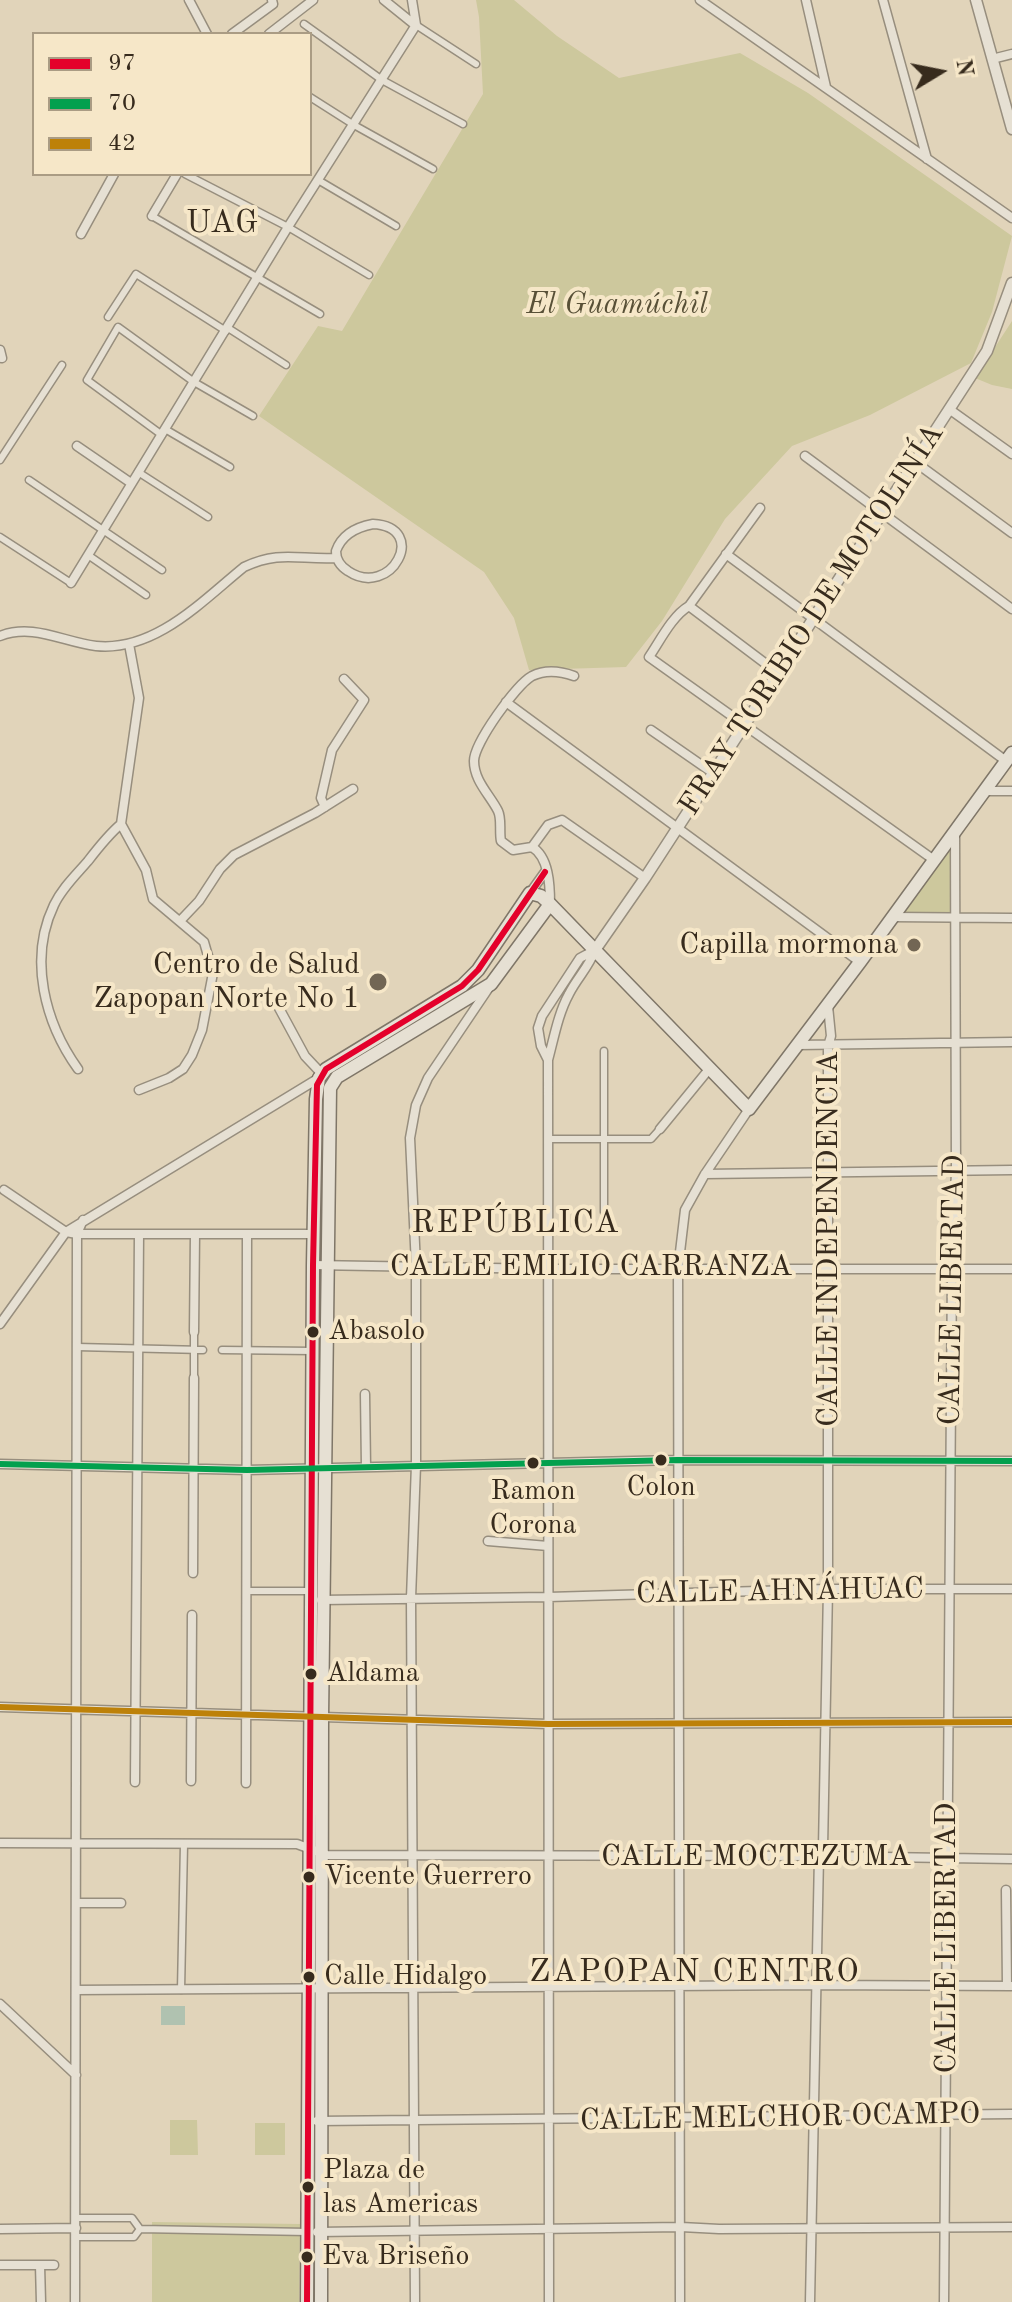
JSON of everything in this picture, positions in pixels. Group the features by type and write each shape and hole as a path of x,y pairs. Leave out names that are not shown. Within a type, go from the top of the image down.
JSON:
{"main road":[{"path":"307,2302 323,2121 322,1854 315,1597 322,1143 320,1076 462,986 478,970 530,893 541,896 550,904 749,1109 1009,757"},
{"path":"318,1468 313,1351 320,1265 314,1234 330,1088 337,1077 491,984 550,904"},
{"path":"316,1718 309,1849 309,2121 321,2302"}],"street":[{"path":"189,0 206,32"},
{"path":"272,32 313,0"},
{"path":"384,0 476,64"},
{"path":"0,537 71,583 227,330 314,177 354,125 416,25 412,0"},
{"path":"700,0 1012,218"},
{"path":"806,0 826,87"},
{"path":"883,0 927,159"},
{"path":"976,0 1012,129"},
{"path":"234,32 272,2"},
{"path":"304,24 382,80 463,124"},
{"path":"992,59 1012,54"},
{"path":"312,98 433,169"},
{"path":"81,234 113,176"},
{"path":"176,176 152,216 320,314"},
{"path":"189,176 288,227 369,275"},
{"path":"314,177 396,226"},
{"path":"108,317 136,274 286,365"},
{"name":"FRAY TORIBIO DE MOTOLINÍA","path":"595,950 645,878 987,351 1012,283"},
{"path":"230,467 163,432 87,380 118,327 194,382 253,416"},
{"path":"0,460 62,365"},
{"path":"949,409 1012,454"},
{"path":"77,446 131,483"},
{"path":"805,456 1012,609"},
{"path":"915,462 1012,533"},
{"path":"138,472 208,517"},
{"path":"29,480 162,570"},
{"path":"760,508 649,657 934,860"},
{"path":"363,526 390,527 397,532 402,543 402,552 393,567 378,577 357,576 336,558 338,544 363,526"},
{"path":"726,554 1009,757"},
{"path":"88,555 146,595"},
{"path":"0,636 26,630 97,646 129,644 179,619 244,567 256,561 278,555 336,558"},
{"path":"689,606 778,673"},
{"path":"78,1069 52,1026 44,996 44,934 61,892 121,824 139,698 129,644"},
{"path":"574,676 551,670 531,677 506,702 475,754 474,764 482,786 499,813 501,841 513,850 532,847 548,825 562,820 645,878"},
{"path":"325,807 321,798 332,750 364,700 344,679"},
{"path":"506,702 860,962"},
{"path":"651,730 713,773"},
{"path":"180,921 234,855 353,789"},
{"path":"986,791 1012,791"},
{"path":"121,824 146,870 153,899 204,942 213,973 202,1030 192,1055 183,1069 139,1090"},
{"name":"CALLE LIBERTAD","path":"944,2302 952,1269 956,1171 955,833"},
{"path":"532,847 543,856 550,904"},
{"path":"530,893 545,872"},
{"path":"892,917 1012,918"},
{"path":"549,2302 548,1060 558,1020 569,993 589,966 595,950"},
{"path":"548,1060 539,1037 542,1016 580,958 595,950"},
{"path":"415,2302 411,1598 416,1465 416,1266 411,1119 428,1078 491,984"},
{"name":"CALLE INDEPENDENCIA","path":"810,2302 828,1589 828,1046 831,1036 828,1006"},
{"path":"0,1324 66,1232 320,1076 305,1056 279,1008"},
{"path":"798,1045 1012,1042"},
{"path":"604,1051 604,1212"},
{"path":"548,1139 651,1139 710,1068"},
{"path":"680,2302 678,1269 685,1210 749,1109"},
{"path":"705,1174 1012,1170"},
{"path":"4,1190 66,1232 77,1234 314,1234"},
{"path":"75,2302 77,1234 83,1220"},
{"path":"135,1782 139,1234"},
{"path":"193,1573 195,1234"},
{"path":"246,1783 247,1235"},
{"name":"CALLE EMILIO CARRANZA","path":"320,1265 549,1269 1012,1269"},
{"path":"77,1347 203,1350"},
{"path":"222,1350 313,1351"},
{"path":"365,1394 366,1467"},
{"path":"0,1464 247,1470 677,1460 1012,1461"},
{"path":"488,1541 548,1546"},
{"name":"CALLE AHNÁHUAC","path":"315,1597 548,1597 828,1589 1012,1589"},
{"path":"247,1591 315,1597"},
{"path":"191,1781 192,1615"},
{"path":"0,1707 548,1724 1012,1722"},
{"path":"0,1843 297,1844 322,1854"},
{"path":"181,1990 184,1844"},
{"name":"CALLE MOCTEZUMA","path":"322,1854 1012,1859"},
{"path":"76,1990 1009,1986 1006,1890"},
{"path":"76,1903 121,1903"},
{"path":"0,2004 76,2075"},
{"name":"CALLE MELCHOR OCAMPO","path":"309,2121 1012,2114"},
{"path":"0,2229 76,2228 132,2218 140,2229"},
{"path":"140,2229 315,2232 1012,2227"},
{"path":"76,2228 134,2237 140,2229"},
{"path":"0,2265 54,2265"},
{"path":"40,2265 41,2302"}],"green space":[{"name":"El Guamúchil","path":"476,0 514,0 557,36 619,78 740,53 808,93 1012,236 992,312 971,363 870,415 792,446 725,519 662,621 626,667 529,670 514,618 484,572 259,416 318,326 342,331 483,94"},
{"path":"1012,321 1012,389 975,378"},
{"path":"950,849 952,914 900,914"},
{"path":"170,2120 197,2120 198,2155 170,2155"},
{"path":"255,2123 285,2123 285,2155 255,2155"},
{"path":"152,2222 300,2224 299,2302 152,2302"}],"shaded area":[{"path":"161,2006 185,2006 185,2025 161,2025"}],"transit line":[{"name":"97","path":"307,2302 313,1265 317,1085 326,1069 462,986 478,970 545,872"},
{"name":"70","path":"0,1464 247,1470 677,1460 1012,1461"},
{"name":"42","path":"0,1707 548,1724 1012,1722"}],"place":[{"name":"Capilla mormona","path":"914,945"},
{"name":"Centro de Salud Zapopan Norte No 1","path":"378,982"},
{"name":"Abasolo","path":"313,1332"},
{"name":"Colon","path":"661,1460"},
{"name":"Ramon Corona","path":"533,1463"},
{"name":"Aldama","path":"311,1674"},
{"name":"Vicente Guerrero","path":"309,1877"},
{"name":"Calle Hidalgo","path":"309,1977"},
{"name":"Plaza de las Americas","path":"308,2187"},
{"name":"Eva Briseño","path":"307,2257"}],"district":[{"name":"UAG","path":"223,224"},
{"name":"REPÚBLICA","path":"516,1224"},
{"name":"ZAPOPAN CENTRO","path":"695,1973"}]}
